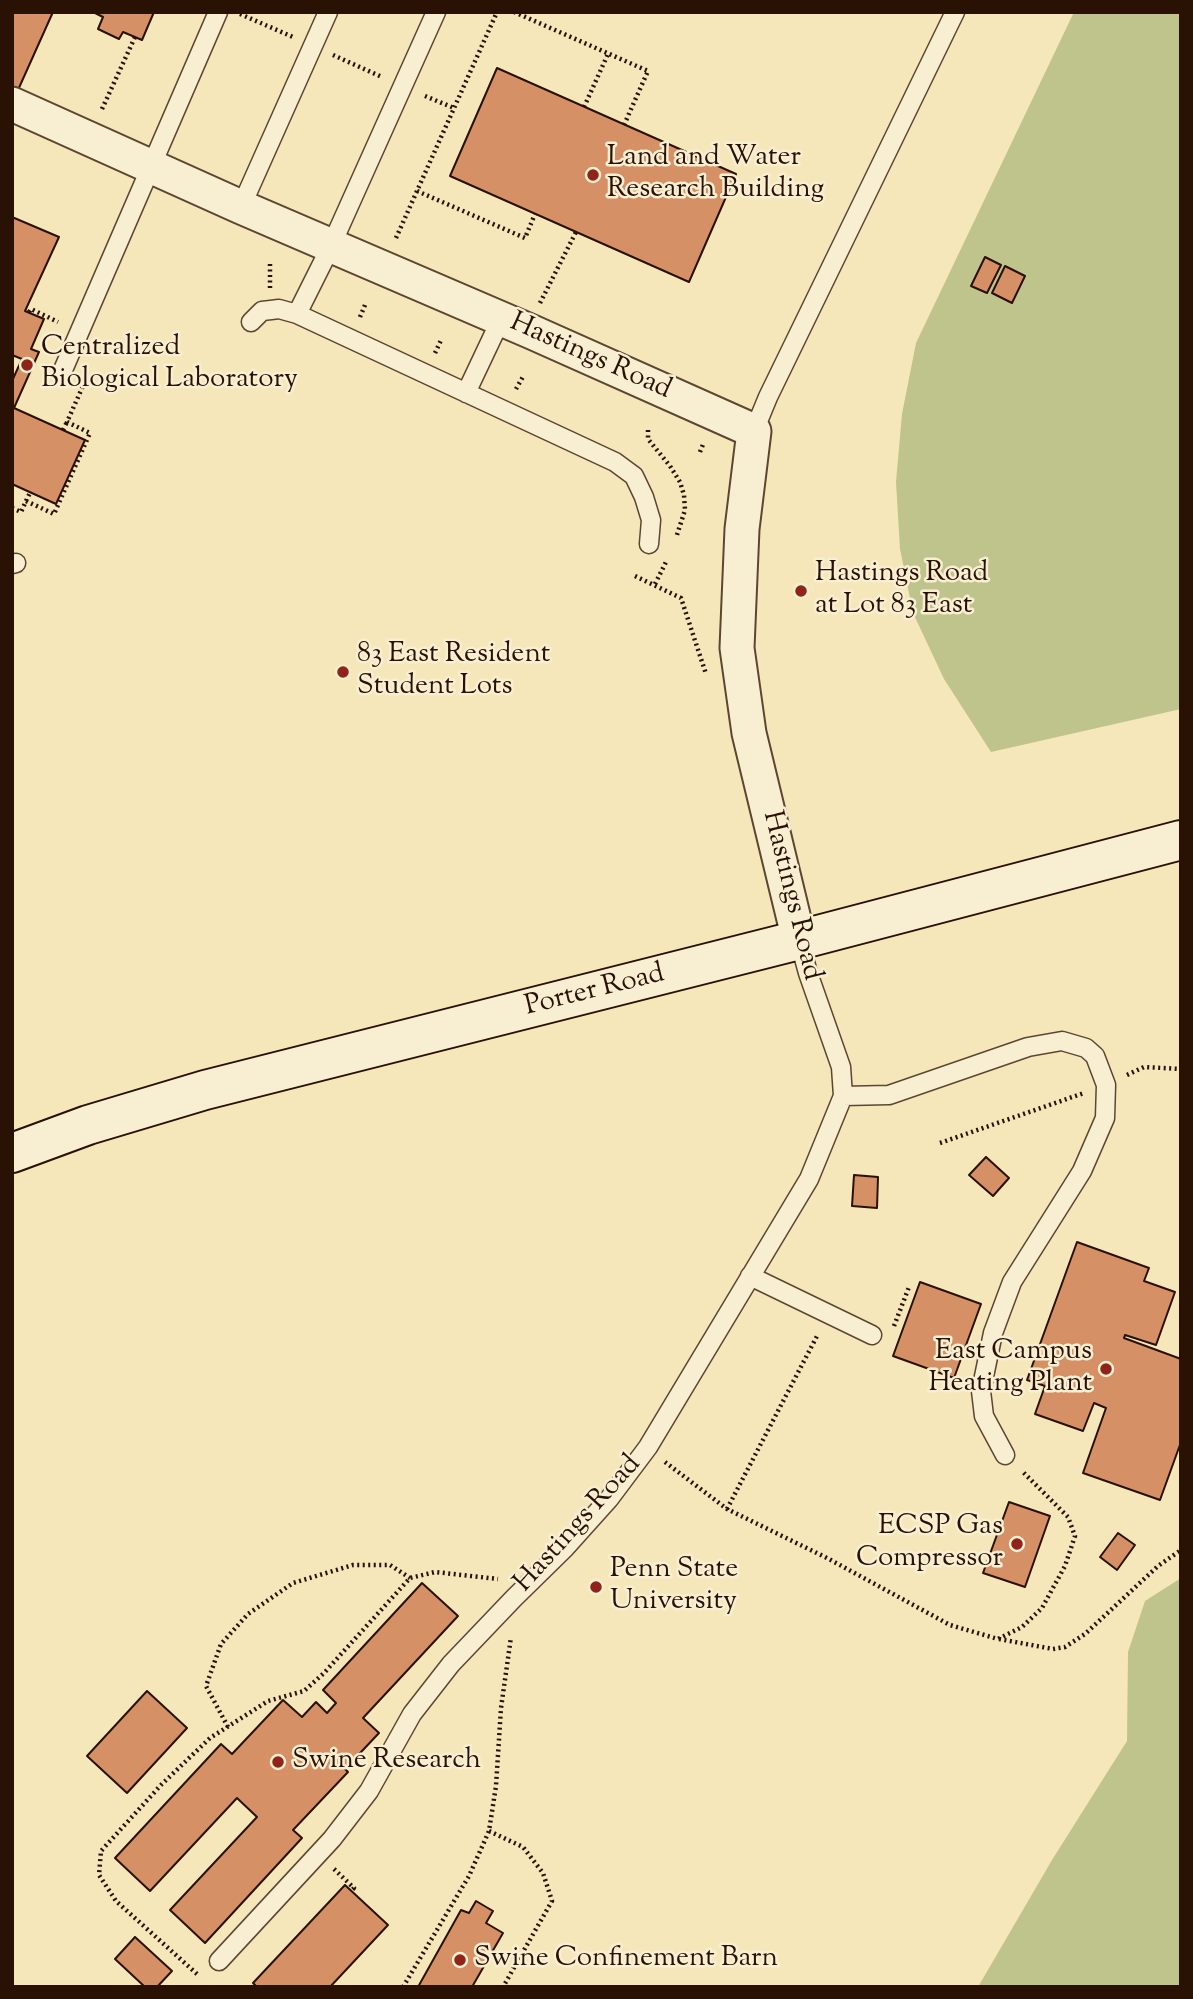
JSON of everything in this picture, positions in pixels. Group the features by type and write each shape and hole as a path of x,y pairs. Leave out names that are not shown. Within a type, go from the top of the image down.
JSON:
{"street":[{"name":"Hastings Road","path":"12,104 754,431 742,528 737,648 749,733 799,940"},
{"name":"Porter Road","path":"12,1153 88,1125 205,1090 1181,840"}],"lane":[{"path":"64,370 218,12"},
{"path":"241,207 328,12"},
{"path":"297,314 331,246 436,12"},
{"path":"754,431 774,384 955,12"},
{"path":"251,322 262,311 279,309 297,314 615,462 634,476 644,496 651,520 649,544"},
{"path":"466,393 501,319"},
{"name":"Hastings Road","path":"219,1961 332,1839 369,1791 412,1714 451,1664 565,1548 609,1499 648,1447 809,1179 843,1096 841,1067 799,940"},
{"path":"843,1096 889,1095 1028,1047 1062,1041 1086,1048 1095,1056 1106,1085 1105,1118 1086,1160 1012,1282 993,1334 981,1391 984,1416 1005,1455"},
{"path":"750,1276 872,1335"}],"path":[{"path":"236,12 274,29"},
{"path":"383,268 497,12"},
{"path":"514,12 648,71 624,125"},
{"path":"89,138 135,37"},
{"path":"584,107 608,54"},
{"path":"350,63 365,69"},
{"path":"417,191 525,238 535,214"},
{"path":"541,308 541,297 576,232"},
{"path":"29,312 31,309 80,331"},
{"path":"63,430 86,380 64,370"},
{"path":"26,501 54,514 90,433 67,422"},
{"path":"12,509 21,513 30,493"},
{"path":"635,576 681,598 709,685"},
{"path":"940,1143 1106,1085 1144,1068 1181,1069"},
{"path":"872,1335 889,1340 909,1287"},
{"path":"727,1509 829,1314"},
{"path":"648,1447 679,1475 727,1509 827,1558 950,1625 998,1639 1053,1648 1065,1647 1085,1634 1148,1575 1181,1550"},
{"path":"998,1639 1022,1627 1042,1608 1065,1566 1075,1536 1068,1517 1005,1455"},
{"path":"228,1727 205,1686 221,1644 248,1614 293,1583 353,1565 390,1565 411,1578"},
{"path":"200,1977 116,1901 99,1875 102,1851 161,1785 210,1738 268,1701 304,1691 324,1673 411,1578 435,1572 471,1578 531,1581"},
{"path":"403,1987 469,1876 489,1831 496,1786 501,1708 512,1634"},
{"path":"489,1831 523,1847 543,1873 552,1901 503,1987"}],"green space":[{"path":"1074,12 1181,12 1181,709 991,752 944,679 913,613 900,549 896,482 902,414 916,343"},
{"path":"1181,1578 1181,1987 978,1987 1052,1860 1127,1741 1128,1652 1145,1601"}],"building":[{"path":"12,12 53,12 18,90 12,87"},
{"path":"93,12 154,12 142,40 123,32 119,39 98,29 103,17"},
{"name":"Land and Water Research Building","path":"497,68 736,174 689,282 450,176"},
{"name":"Centralized Biological Laboratory","path":"12,217 59,237 25,311 44,319 31,349 39,352 14,408 85,440 56,504 12,484 12,381 22,359 12,355"},
{"path":"985,257 1001,265 987,293 971,286"},
{"path":"1005,266 1025,276 1012,303 992,293"},
{"path":"986,1157 1009,1178 993,1196 969,1175"},
{"path":"854,1175 878,1177 877,1208 852,1206"},
{"name":"East Campus Heating Plant","path":"1077,1242 1149,1268 1144,1281 1175,1292 1156,1345 1125,1335 1124,1338 1181,1359 1181,1442 1160,1500 1083,1473 1106,1408 1094,1403 1083,1431 1035,1414 1045,1386 1027,1380"},
{"path":"920,1282 981,1304 954,1378 893,1356"},
{"name":"ECSP Gas Compressor","path":"1009,1502 1050,1516 1025,1587 983,1573"},
{"path":"1118,1533 1135,1545 1117,1570 1100,1557"},
{"name":"Swine Research","path":"422,1583 458,1616 363,1718 379,1733 345,1769 348,1772 293,1830 302,1838 205,1943 170,1910 257,1817 237,1798 150,1891 115,1858 221,1744 232,1754 283,1700 302,1717 316,1702 327,1713 336,1703 323,1690"},
{"path":"147,1691 187,1728 127,1793 87,1756"},
{"path":"345,1885 388,1925 330,1987 257,1987 253,1983"},
{"name":"Swine Confinement Barn","path":"476,1901 493,1911 486,1923 503,1933 472,1987 418,1987 461,1910 469,1913"},
{"path":"135,1937 172,1971 157,1987 145,1987 115,1959"}],"place":[{"name":"Land and Water Research Building","path":"593,175"},
{"name":"Centralized Biological Laboratory","path":"27,365"},
{"name":"Hastings Road at Lot 83 East","path":"801,591"},
{"name":"83 East Resident Student Lots","path":"343,672"},
{"name":"East Campus Heating Plant","path":"1106,1369"},
{"name":"ECSP Gas Compressor","path":"1017,1544"},
{"name":"Penn State University","path":"596,1587"},
{"name":"Swine Research","path":"278,1762"},
{"name":"Swine Confinement Barn","path":"460,1960"}]}
